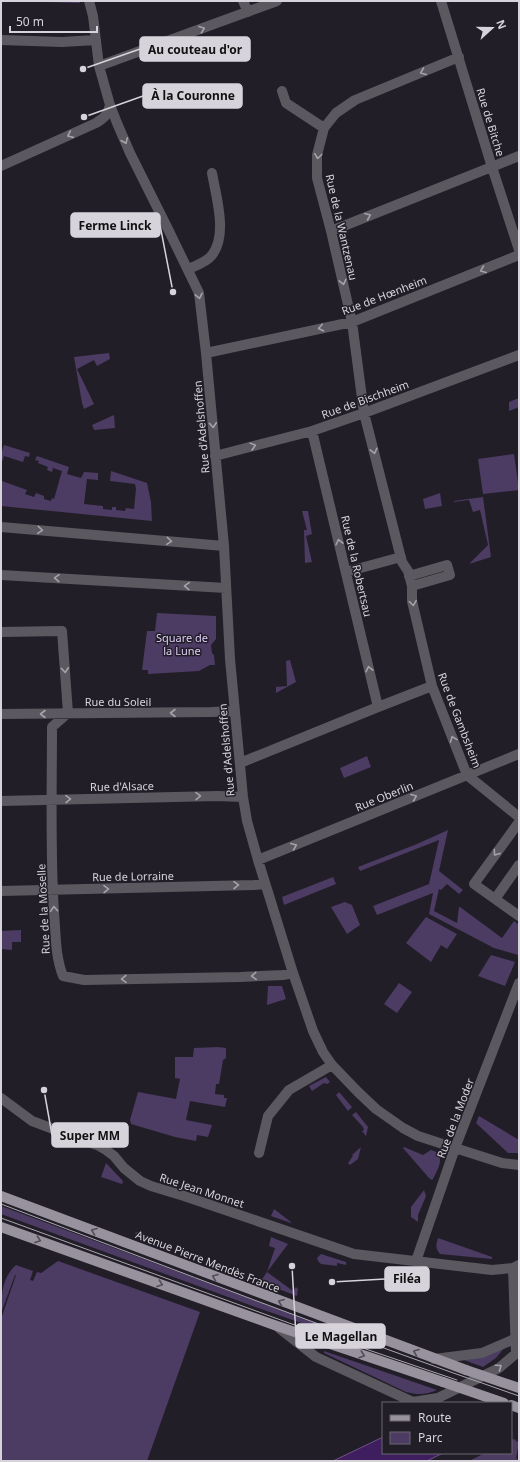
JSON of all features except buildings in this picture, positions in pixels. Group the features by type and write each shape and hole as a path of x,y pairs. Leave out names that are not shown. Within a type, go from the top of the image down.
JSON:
{"main road":[{"name":"Avenue Pierre Mendès France","path":"1,1196 434,1359 519,1388"},
{"path":"1,1227 277,1326 501,1402"}],"street":[{"name":"Rue d'Adelshoffen","path":"89,1 93,16 100,66 110,105 130,153 199,293 224,546 234,711 242,797 247,821 265,884 313,1031 323,1052 332,1065 376,1109 403,1128 418,1136 502,1163 519,1166"},
{"path":"244,1 248,12"},
{"path":"100,66 277,1"},
{"name":"Rue de Bitche","path":"441,1 519,250"},
{"path":"1,40 62,42 96,40"},
{"name":"Rue de la Wantzenau","path":"364,413 352,322 317,178 316,155 324,128 336,114 355,100 459,57"},
{"path":"282,91 286,103 324,128"},
{"path":"1,166 96,123 104,118 110,105"},
{"path":"331,231 519,156"},
{"path":"188,270 212,256 219,237 221,227 212,173"},
{"name":"Rue de Hœnheim","path":"206,353 352,322 519,255"},
{"name":"Rue de Bischheim","path":"215,456 312,431 519,355"},
{"name":"Rue de Gambsheim","path":"364,413 401,557 411,581 412,601 432,686 467,775 519,817"},
{"name":"Rue de la Robertsau","path":"312,431 378,707"},
{"path":"1,527 224,546"},
{"path":"346,572 401,557"},
{"path":"1,575 226,588"},
{"path":"1,632 62,631 68,714"},
{"path":"240,763 432,686"},
{"name":"Rue du Soleil","path":"1,714 234,711"},
{"name":"Rue de la Moselle","path":"68,714 52,727 51,800 53,890 58,963 63,976 84,980 240,977 283,975 293,973"},
{"name":"Rue Oberlin","path":"258,860 519,754"},
{"name":"Rue d'Alsace","path":"1,801 218,796 242,797"},
{"path":"519,822 474,884 519,916"},
{"path":"495,899 519,865"},
{"name":"Rue de Lorraine","path":"1,891 265,884"},
{"name":"Rue de la Moder","path":"416,1262 455,1148 519,984"},
{"path":"259,1153 268,1116 289,1090 332,1065"},
{"name":"Rue Jean Monnet","path":"1,1098 32,1120 97,1145 106,1150 140,1181 151,1186 354,1254 492,1270 516,1267"},
{"path":"277,1326 316,1357 412,1402 438,1398 499,1368 518,1352 516,1267"},
{"path":"434,1359 482,1353 519,1337"}],"green space":[{"path":"15,1 80,1 80,3"},
{"path":"109,353 110,359 97,366 94,360 77,369 94,404 84,409 74,357"},
{"path":"519,398 519,407 509,411 509,402"},
{"path":"114,415 115,428 94,430 92,425"},
{"path":"4,445 30,453 29,457 25,456 23,462 4,456 1,465 1,454"},
{"path":"514,454 519,490 483,494 478,459"},
{"path":"37,456 69,467 67,474 81,478 84,472 98,473 98,480 87,479 84,504 103,506 103,509 112,510 112,507 116,507 116,510 125,511 126,508 134,509 135,484 110,481 111,471 147,483 151,502 152,521 1,506 2,481 27,490 25,494 34,497 36,493 44,496 44,499 51,501 52,498 54,499 62,471 53,468 52,472 47,470 48,467 38,463 39,461 35,460"},
{"path":"440,493 442,506 425,509 423,499"},
{"path":"483,497 491,557 469,564 488,545 480,510 473,512 469,500 454,501"},
{"path":"302,511 308,511 312,534 306,536 312,562 305,563 304,530 307,530"},
{"name":"Square de la Lune","path":"157,613 216,616 216,639 211,645 215,665 210,665 199,671 148,674 148,670 142,670 147,631 155,631"},
{"path":"290,660 296,682 276,693 276,687 287,686 286,661"},
{"path":"367,756 371,767 344,778 340,768"},
{"path":"448,830 439,871 463,890 459,894 447,884 441,890 439,889 434,911 457,923 460,907 502,938 514,921 519,925 518,955 494,948 429,914 433,893 377,915 373,906 429,884 439,840 360,871 358,867"},
{"path":"333,877 336,884 284,905 282,897"},
{"path":"345,902 352,905 360,925 347,934 331,907"},
{"path":"426,917 457,934 447,949 441,945 431,962 406,943"},
{"path":"21,930 21,942 12,942 12,950 1,949 1,931"},
{"path":"491,955 515,962 505,986 478,976"},
{"path":"399,983 412,992 397,1013 384,1004"},
{"path":"268,986 282,986 286,999 267,1005"},
{"path":"194,1048 226,1048 226,1058 223,1060 219,1084 216,1084 215,1094 224,1095 224,1098 227,1098 225,1107 190,1101 186,1120 212,1125 208,1137 197,1135 196,1141 175,1137 131,1124 130,1120 138,1092 176,1099 180,1079 175,1078 175,1057 193,1057"},
{"path":"326,1077 330,1082 327,1084 324,1083 312,1091 309,1086"},
{"path":"339,1092 352,1107 348,1111 336,1095"},
{"path":"356,1112 368,1127 366,1136 362,1131 364,1130 363,1127 352,1115"},
{"path":"479,1116 519,1140 519,1153 508,1153 476,1123"},
{"path":"361,1147 358,1159 350,1165 348,1163 353,1156 352,1155"},
{"path":"404,1147 423,1155 431,1150 439,1155 439,1166 432,1180 403,1148"},
{"path":"106,1163 123,1181 122,1184 101,1177"},
{"path":"424,1190 426,1196 418,1215 418,1222 411,1217 411,1207"},
{"path":"1,1206 364,1341 365,1345 261,1309 1,1214"},
{"path":"274,1209 291,1222 291,1223 271,1216"},
{"path":"136,1232 172,1245 171,1247 135,1234"},
{"path":"271,1237 288,1244 267,1272 275,1248 269,1246"},
{"path":"438,1238 492,1257 492,1259 440,1254 436,1246"},
{"path":"321,1254 346,1262 346,1265 337,1263 337,1266 321,1264 317,1258"},
{"path":"58,1261 200,1312 147,1461 1,1461 1,1319 16,1275 1,1313 3,1287 8,1275 16,1265 33,1271 30,1280 33,1281 37,1272 41,1273"},
{"path":"267,1272 293,1291 296,1287 298,1289 297,1296 260,1282"},
{"path":"504,1348 496,1358 483,1367 464,1360 479,1358"},
{"path":"324,1351 437,1390 422,1394 406,1392 324,1353"},
{"path":"514,1439 519,1443 516,1458 519,1461 469,1461 483,1454 512,1454 512,1440"}],"shaded area":[{"path":"382,1437 382,1454 441,1454 427,1461 333,1461"}],"pier":[{"path":"504,1385 519,1389 519,1408 517,1416 512,1414 512,1402 474,1402 469,1400 496,1387 501,1387"}],"tram line":[{"path":"1,1204 324,1326 519,1396"},
{"path":"1,1218 289,1323 457,1380"}],"place":[{"name":"Au couteau d'or","path":"83,69"},
{"name":"À la Couronne","path":"84,117"},
{"name":"Ferme Linck","path":"173,292"},
{"name":"Super MM","path":"44,1090"},
{"name":"Le Magellan","path":"292,1266"},
{"name":"Filéa","path":"332,1282"}]}
